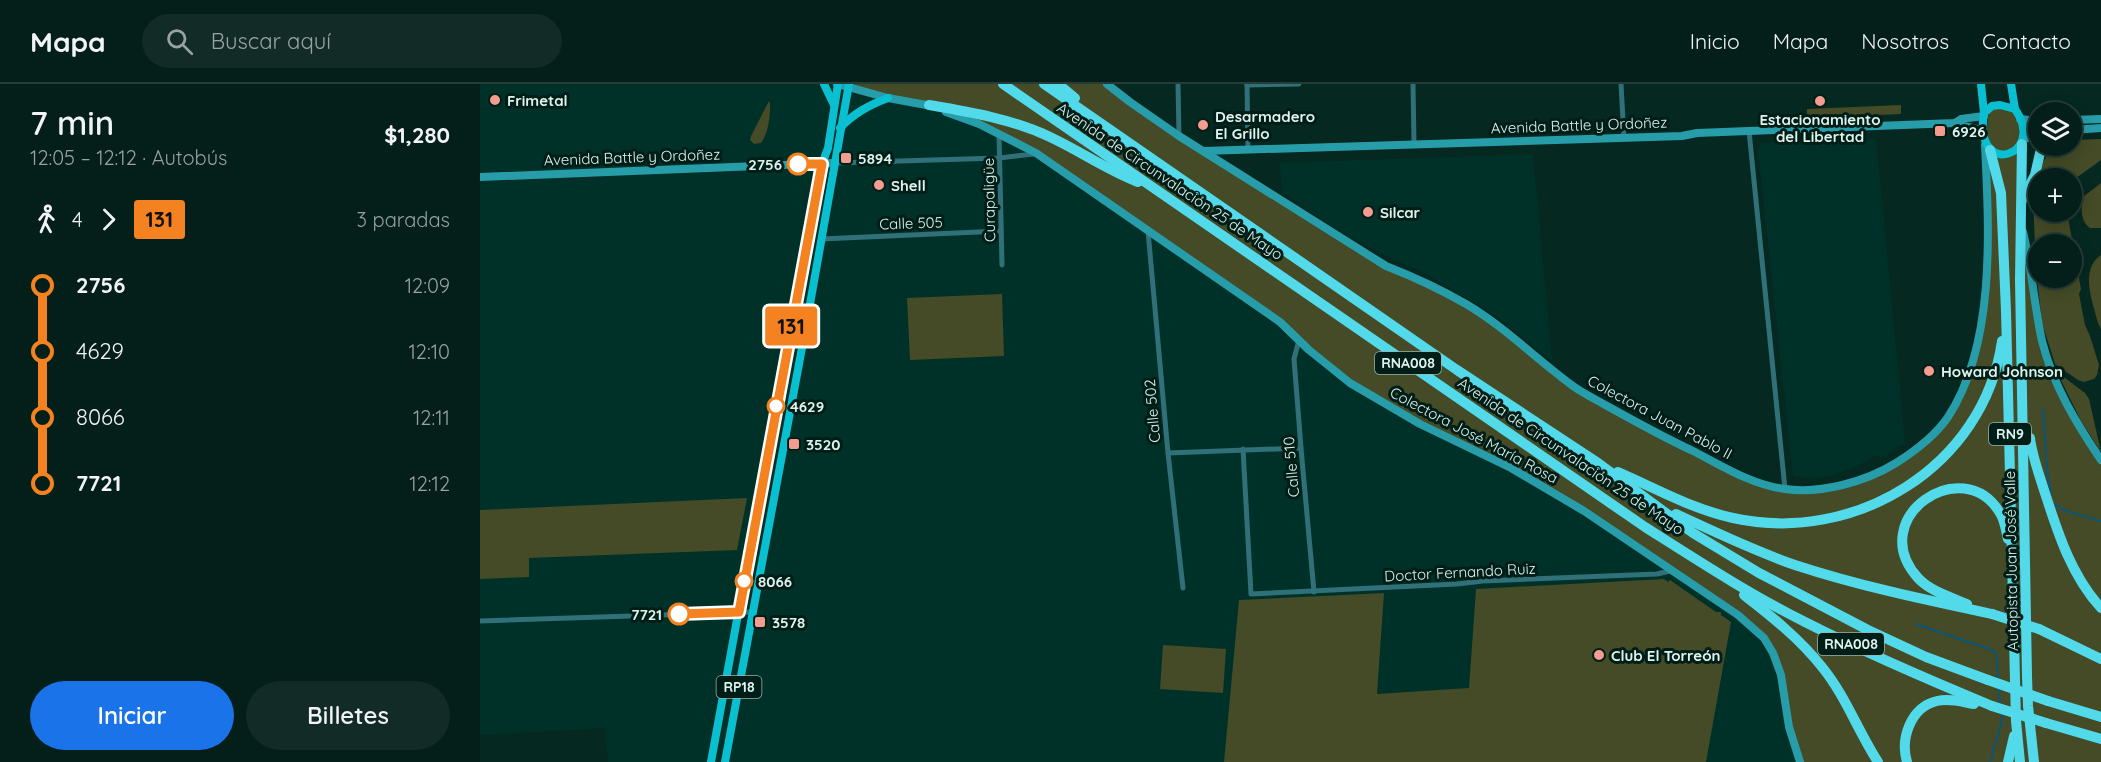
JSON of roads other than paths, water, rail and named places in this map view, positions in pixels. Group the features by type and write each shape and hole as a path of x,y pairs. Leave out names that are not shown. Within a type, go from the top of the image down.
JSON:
{"highway":[{"name":"Avenida de Circunvalación 25 de Mayo","path":"1003,84 1635,520 1715,572 1805,622 1878,657 1992,706 2101,740"},
{"name":"Avenida de Circunvalación 25 de Mayo","path":"1044,84 1457,370 1598,463 1693,533 1759,573 1812,602 1926,657 2101,717"},
{"path":"1058,84 1123,140"},
{"path":"929,105 984,114 1048,136 1121,176 1156,190"},
{"name":"Autopista Juan José Valle","path":"2022,142 2020,219 2028,706 2034,762"},
{"name":"Autopista Juan José Valle","path":"1988,147 2001,193 2014,573 2016,720 2020,762"},
{"path":"2021,203 2035,174 2039,156"},
{"path":"1598,463 1696,507 1733,518 1770,522 1805,522 1840,516 1870,506 1899,492 1923,476 1964,436 1979,413 1991,387 2000,353 2006,311"},
{"path":"2024,390 2035,465 2052,517 2065,552 2082,582 2101,608"},
{"path":"2014,573 2005,524 2000,512 1980,495 1968,489 1949,488 1929,495 1913,509 1903,530 1903,537 1905,557 1919,579 1937,592 1992,614 2101,651"},
{"path":"1656,504 1710,530 1793,564 1859,584 1992,614"},
{"path":"1715,572 1790,633 1822,667 1845,702 1878,762"},
{"path":"2039,630 2101,659"},
{"path":"1907,762 1905,744 1908,729 1917,712 1927,705 1952,700 1992,706"},
{"path":"2008,762 2016,720"},
{"path":"2073,732 2101,745"}],"main road":[{"path":"824,84 834,107"},
{"name":"RP18","path":"711,762 822,164 828,148 838,84"},
{"name":"Colectora José María Rosa","path":"838,84 888,98 929,105 979,124 1036,153 1280,322 1350,383 1420,424 1511,468 1575,506 1738,615 1764,638 1773,653 1781,675 1789,727 1800,762"},
{"name":"Colectora Juan Pablo II","path":"1107,84 1179,136 1386,266 1420,280 1466,304 1508,333 1574,387 1650,430 1754,482 1785,489 1818,489 1853,482 1885,470 1909,455 1932,436 1947,419 1961,394 1977,345 1989,241 1988,147"},
{"path":"1981,84 1983,132 1988,147 1998,154 2007,155 2016,151 2022,142 2028,139"},
{"path":"2011,84 2015,109 2020,119 2022,142"},
{"name":"RP18","path":"725,762 822,239 833,163 848,86"},
{"path":"840,128 852,115 888,98"},
{"path":"1984,115 1992,106 2000,105 2015,109"},
{"name":"Avenida Battle y Ordoñez","path":"1204,151 1624,138 1955,123 1961,119 1984,115"},
{"path":"2020,119 2028,120"},
{"path":"2082,120 2101,119"},
{"name":"Avenida Battle y Ordoñez","path":"1955,123 1961,127 1978,128 1983,132"},
{"path":"2082,129 2101,128"},
{"name":"Avenida Battle y Ordoñez","path":"480,177 833,163"},
{"path":"2020,219 2030,259 2039,326 2050,367 2076,423 2101,460"}],"street":[{"path":"1178,84 1179,136"},
{"path":"1248,149 1247,85 1299,84"},
{"path":"1413,84 1414,143"},
{"path":"1621,84 1624,138"},
{"path":"1749,131 1785,489"},
{"name":"Curapaligüe","path":"999,135 1002,265"},
{"name":"Avenida Battle y Ordoñez","path":"833,163 999,158 1036,153"},
{"name":"Calle 505","path":"822,239 1001,231"},
{"name":"Calle 502","path":"1148,231 1183,588"},
{"name":"Calle 510","path":"1299,340 1294,359 1314,592"},
{"path":"1168,453 1301,448"},
{"name":"Doctor Fernando Ruiz","path":"1243,449 1251,594 1457,584 1483,580 1657,574 1671,571"},
{"path":"480,621 753,612"}],"waterway":[{"path":"2043,408 2051,496"},
{"path":"2053,504 2066,511 2101,521"},
{"path":"1916,624 1992,650 1996,654 1998,679"},
{"path":"1999,688 2000,706"},
{"path":"1990,762 2002,721 2001,711"}],"place":[{"name":"Frimetal","path":"495,100"},
{"name":"Estacionamiento del Libertad","path":"1820,101"},
{"name":"Desarmadero El Grillo","path":"1203,125"},
{"name":"6926","path":"1940,131"},
{"name":"5894","path":"846,158"},
{"name":"2756","path":"798,164"},
{"name":"Shell","path":"879,185"},
{"name":"Silcar","path":"1368,212"},
{"name":"Howard Johnson","path":"1929,371"},
{"name":"4629","path":"776,406"},
{"name":"3520","path":"794,444"},
{"name":"8066","path":"744,581"},
{"name":"7721","path":"679,614"},
{"name":"3578","path":"760,622"},
{"name":"Club El Torreón","path":"1599,655"}]}
